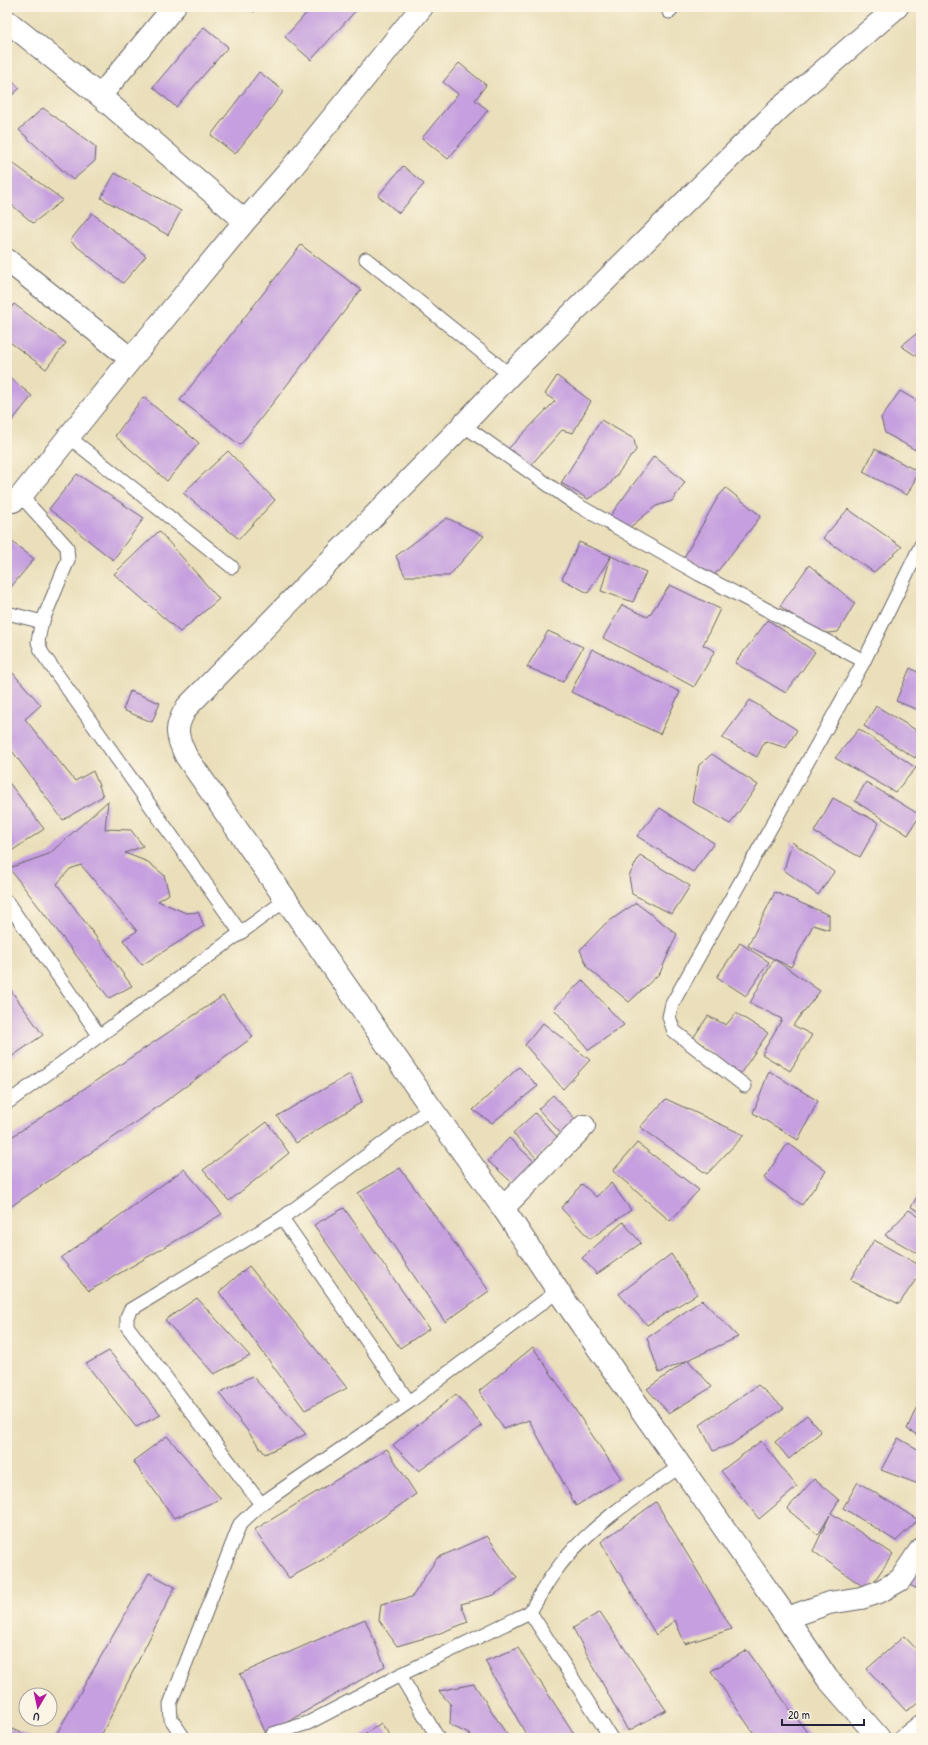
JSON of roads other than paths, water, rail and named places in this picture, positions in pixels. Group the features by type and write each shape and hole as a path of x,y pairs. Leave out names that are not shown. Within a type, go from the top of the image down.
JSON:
{"street":[{"path":"100,96 174,7"},
{"path":"14,498 70,438 131,359 290,170 422,7"},
{"path":"879,1738 827,1678 787,1618 558,1291 503,1208 431,1108 287,899 186,756 177,737 179,720 186,707 463,425 510,375 779,109 898,7"},
{"path":"7,21 100,96 245,222"},
{"path":"7,260 131,359"},
{"path":"503,1208 584,1126"},
{"path":"787,1618 829,1603 879,1592 900,1580 921,1548"},
{"path":"906,1738 921,1726"}],"lane":[{"path":"366,258 510,375"},
{"path":"463,425 574,503 699,574 864,661"},
{"path":"70,438 232,567"},
{"path":"14,498 67,547 68,560 43,622 38,642 42,653 240,932"},
{"path":"745,1086 674,1031 669,1017 672,1004 864,661 921,545"},
{"path":"7,614 43,622"},
{"path":"7,1102 287,899"},
{"path":"7,902 99,1035"},
{"path":"261,1504 127,1326 127,1317 130,1310 282,1218 431,1108"},
{"path":"282,1218 409,1402"},
{"path":"184,1738 171,1718 170,1704 240,1524 261,1504 409,1402 558,1291"},
{"path":"272,1738 273,1734 308,1723 400,1675 530,1612 554,1572 588,1534 650,1487 681,1466"},
{"path":"530,1612 611,1738"},
{"path":"400,1675 438,1738"}]}
